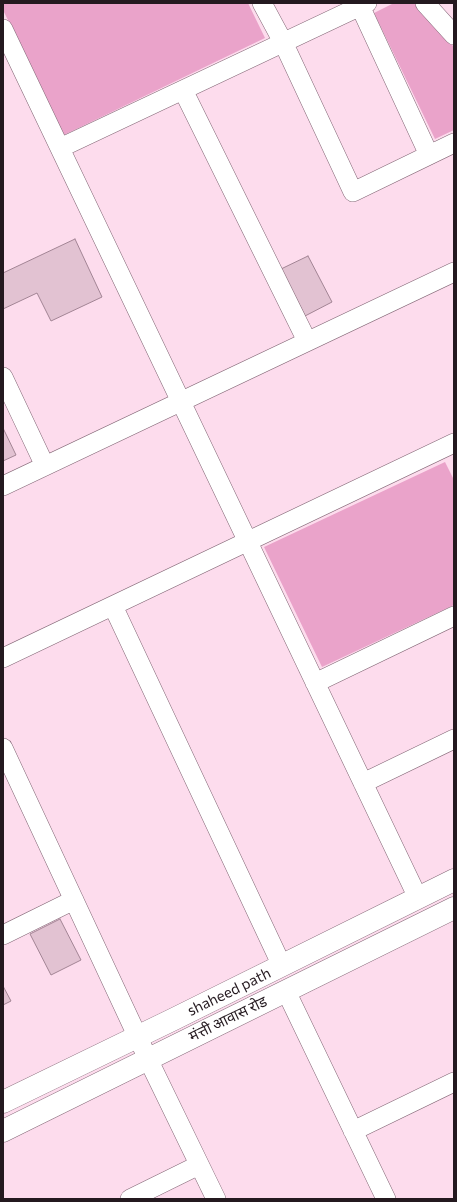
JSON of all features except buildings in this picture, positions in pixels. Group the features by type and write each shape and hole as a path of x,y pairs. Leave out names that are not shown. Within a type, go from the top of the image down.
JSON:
{"street":[{"path":"262,3 283,42 353,192 454,143"},
{"path":"425,3 454,35"},
{"path":"60,148 363,5 429,155"},
{"path":"4,36 60,148 418,898"},
{"path":"183,90 307,341"},
{"path":"3,486 454,272"},
{"path":"3,377 46,466"},
{"path":"3,658 247,542 452,449"},
{"path":"113,606 282,966"},
{"path":"315,683 454,616"},
{"path":"363,783 454,739"},
{"path":"3,748 148,1059 216,1199"},
{"name":"shaheed path","path":"3,1102 138,1037 454,880"},
{"path":"3,935 74,900"},
{"name":"मंत्ती आवास रोड","path":"3,1131 454,908"},
{"path":"286,991 386,1199"},
{"path":"353,1131 454,1082"},
{"path":"130,1199 199,1165"}],"shaded area":[{"path":"3,3 248,3 265,38 64,135 3,10"},
{"path":"394,3 415,3 454,47 454,130 435,139 374,13"},
{"path":"445,462 454,480 454,605 322,667 264,547"}]}
